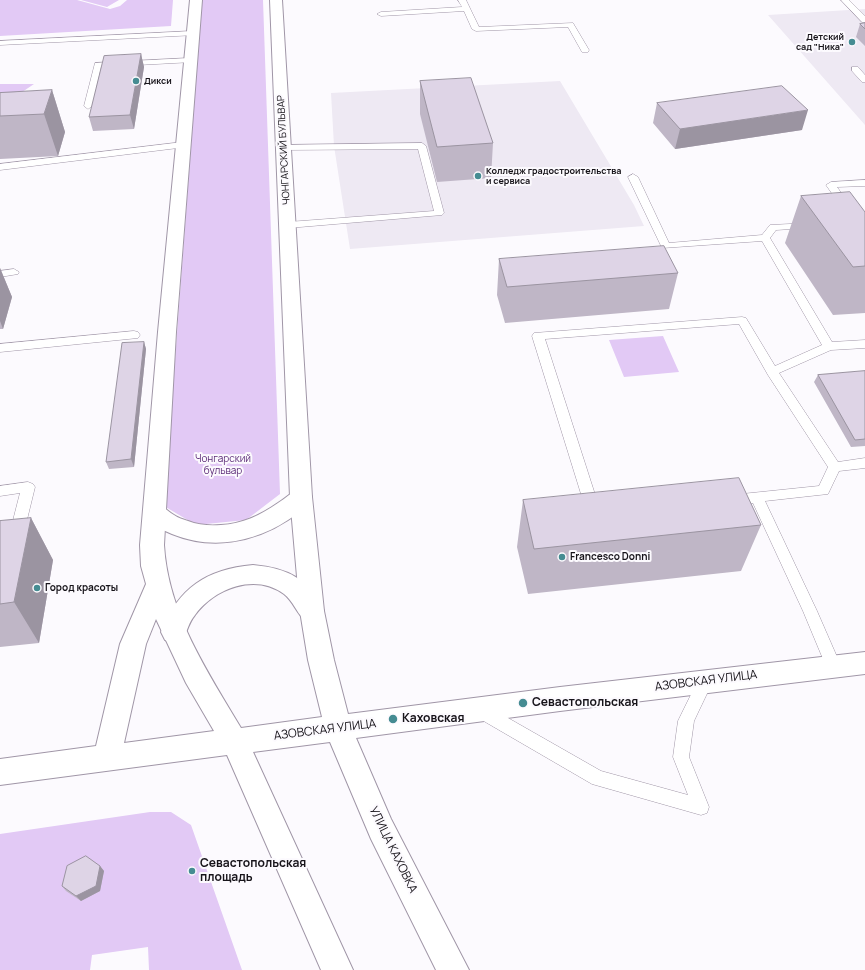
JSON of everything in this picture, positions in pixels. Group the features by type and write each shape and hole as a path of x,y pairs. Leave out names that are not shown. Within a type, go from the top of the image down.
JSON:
{"main road":[{"path":"196,0 167,332 152,545 153,566 157,586 174,632 195,675 235,742 337,970"},
{"name":"ЧОНГАРСКИЙ БУЛЬВАР","path":"276,0 301,497 312,611 320,653 338,729"},
{"path":"155,512 168,523 186,530 206,534 228,534 250,529 270,521 287,510 301,497"},
{"path":"174,632 180,616 191,602 205,589 222,581 241,576 259,575 276,579 292,586 304,597 312,611"},
{"path":"107,758 133,644 157,586"},
{"name":"АЗОВСКАЯ УЛИЦА","path":"0,772 479,710 865,663"},
{"name":"УЛИЦА КАХОВКА","path":"338,729 382,829 453,970"}],"lane":[{"path":"462,0 476,29 570,25 585,50"},
{"path":"845,0 865,20"},
{"path":"381,14 466,9"},
{"path":"0,43 193,33"},
{"path":"88,106 98,65 190,60"},
{"path":"855,69 865,80"},
{"path":"0,166 183,145"},
{"path":"284,147 422,146 439,213 288,225"},
{"path":"633,177 666,246 764,238 773,227 819,224"},
{"path":"865,183 831,185 865,233"},
{"path":"842,222 857,221"},
{"path":"764,238 829,346"},
{"path":"0,274 14,272"},
{"path":"608,509 593,510 538,336 742,320 772,372 835,467"},
{"path":"0,348 134,335"},
{"path":"772,372 829,346 865,344"},
{"path":"835,467 865,463"},
{"path":"722,500 757,498 823,490 835,467"},
{"path":"0,491 28,487 14,543"},
{"path":"757,498 810,611 833,666"},
{"path":"479,710 598,778 701,807 681,756 686,721 705,682"}],"shaded area":[{"path":"865,9 865,125 768,15"},
{"name":"Колледж градостроительства и сервиса","path":"560,81 634,205 644,226 350,249 334,146 331,93"}],"green space":[{"path":"0,0 77,0 110,9 120,6 127,0 173,0 171,26 0,36"},
{"path":"81,0 119,0 107,7"},
{"name":"Чонгарский бульвар","path":"202,0 263,0 280,494 246,520 196,525 164,506"},
{"path":"0,84 34,84 0,107"},
{"path":"663,336 679,372 624,377 609,340"},
{"path":"150,812 171,812 191,825 242,970 149,970 148,947 92,955 90,970 0,970 0,834"}],"building":[{"path":"865,23 865,29 860,24"},
{"path":"141,54 130,115 89,117 104,56"},
{"path":"471,78 493,143 437,147 420,81"},
{"path":"782,86 808,110 680,129 657,103"},
{"path":"52,90 44,114 0,116 0,93"},
{"path":"850,192 865,212 865,266 853,267 801,196"},
{"path":"664,246 678,273 507,287 499,259"},
{"path":"144,342 131,459 106,462 122,343"},
{"path":"865,371 865,439 855,440 818,375"},
{"path":"739,478 761,525 534,549 523,500"},
{"path":"31,518 14,602 0,604 0,521"},
{"path":"86,856 100,866 96,886 76,896 62,886 67,866"}],"place":[{"name":"Детский сад \"Ника\"","path":"852,42"},
{"name":"Дикси","path":"136,81"},
{"name":"Колледж градостроительства и сервиса","path":"478,176"},
{"name":"Francesco Donni","path":"562,557"},
{"name":"Город красоты","path":"37,588"},
{"name":"Севастопольская","path":"523,703"},
{"name":"Каховская","path":"393,719"},
{"name":"Севастопольская площадь","path":"192,871"}]}
